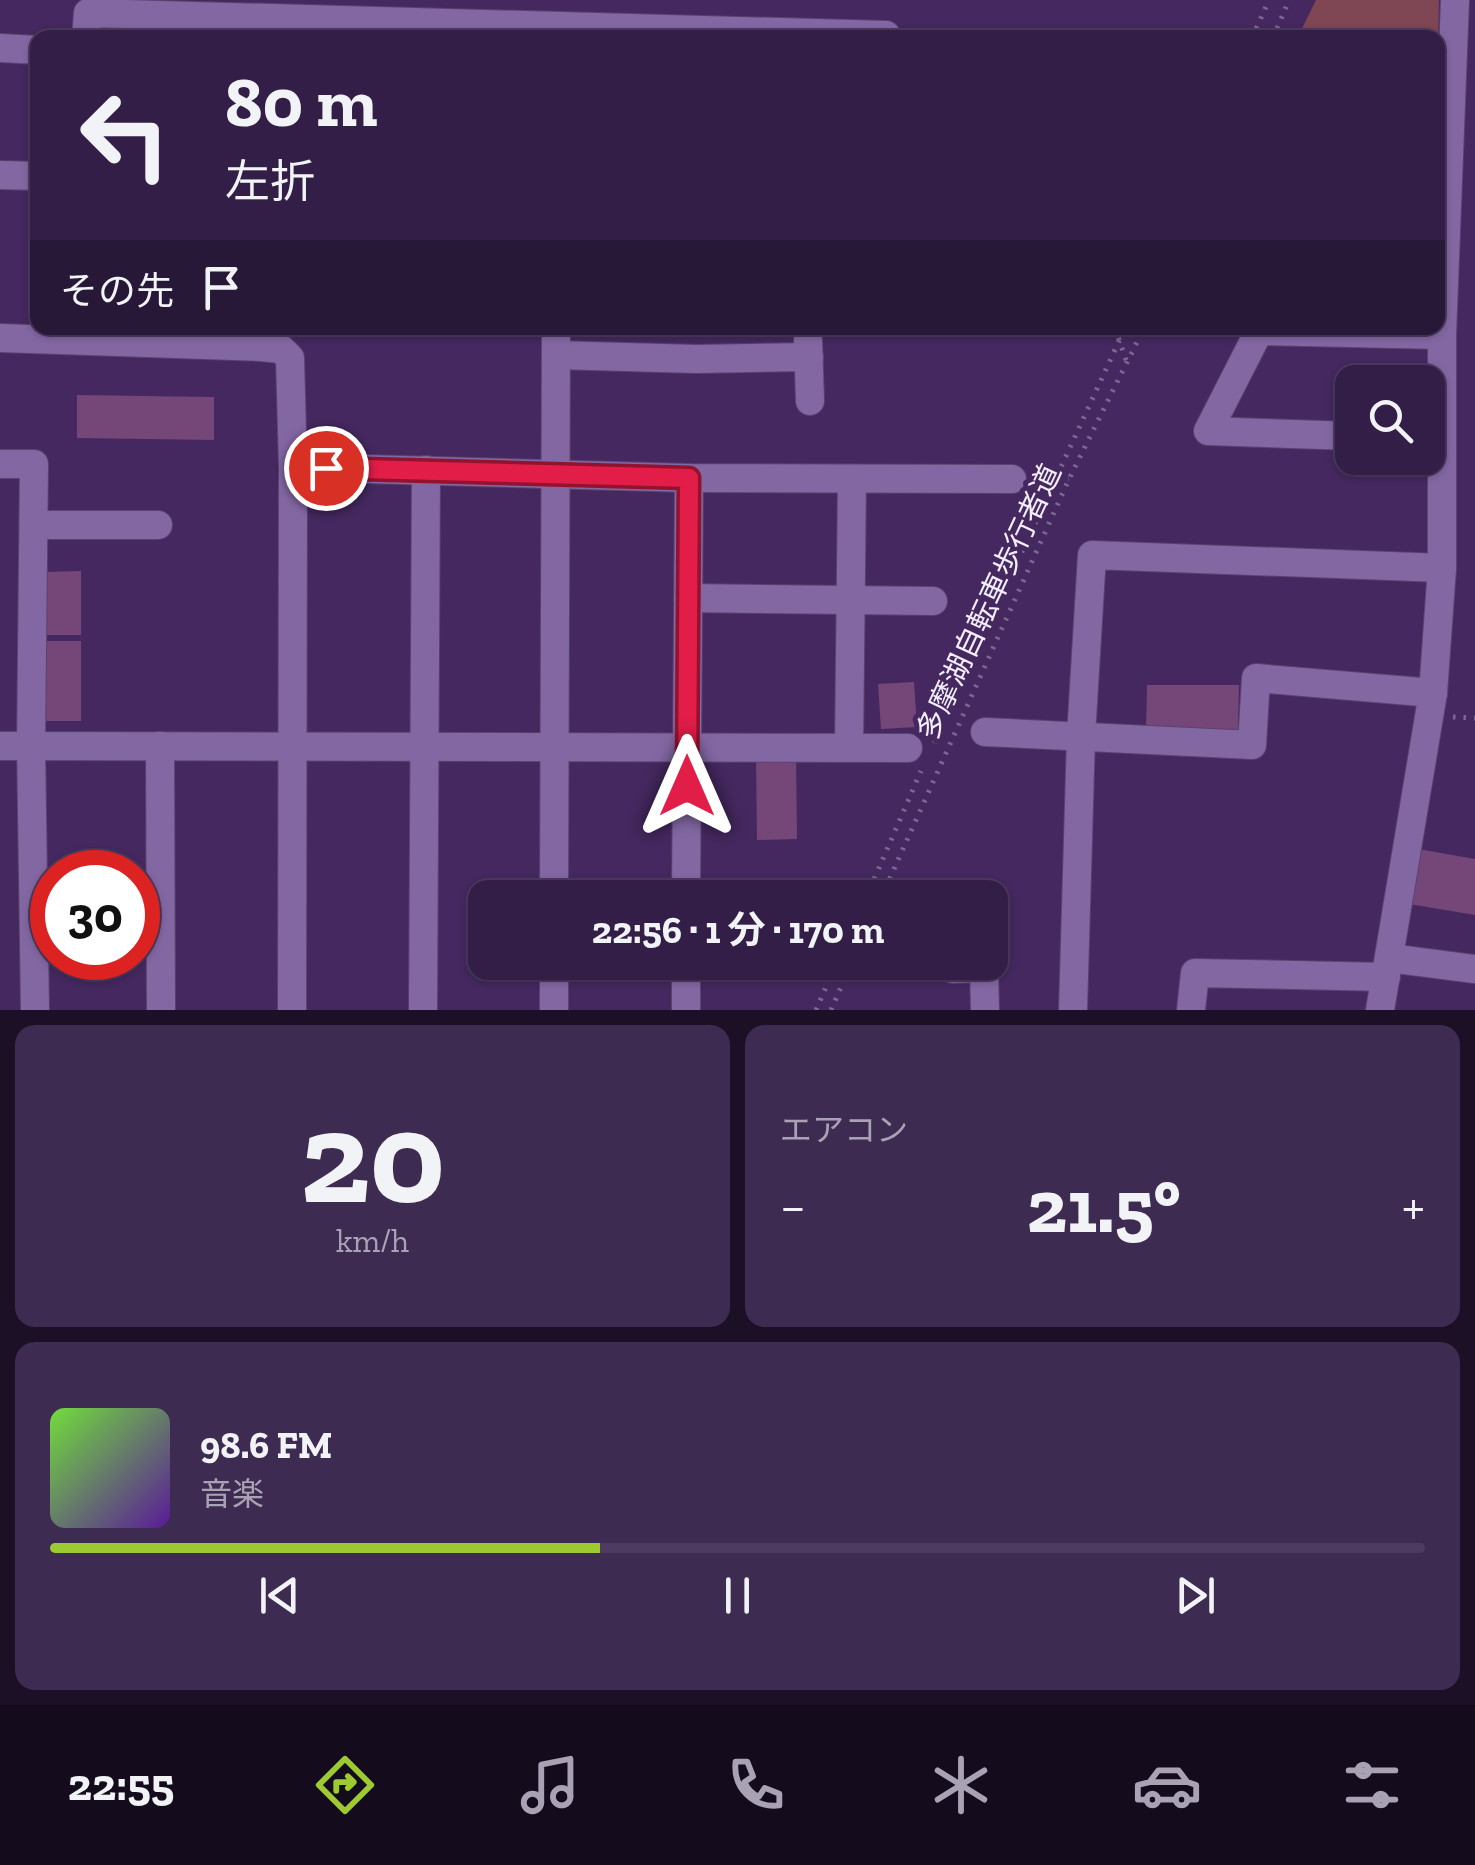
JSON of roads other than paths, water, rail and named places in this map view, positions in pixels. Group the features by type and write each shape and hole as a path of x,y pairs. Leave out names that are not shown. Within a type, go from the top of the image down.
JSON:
{"street":[{"path":"1445,295 1465,29 1455,0"},
{"path":"87,30 88,13 231,8 448,11 551,30"},
{"path":"0,48 30,50"},
{"path":"0,175 30,176"},
{"path":"1257,335 1208,431 1335,435"},
{"path":"1440,365 1442,335"},
{"path":"0,338 281,349 290,358 292,1010"},
{"path":"554,880 556,341 696,359 809,348 810,401"},
{"path":"0,464 34,464 31,745 35,1010"},
{"path":"293,467 689,478 1012,479"},
{"path":"423,1010 426,470"},
{"path":"1380,1010 1433,692 1442,568 1438,475"},
{"path":"686,880 689,478"},
{"path":"849,747 852,480"},
{"path":"34,526 158,525"},
{"path":"1074,1010 1081,736 1092,555 1442,568"},
{"path":"688,598 933,600"},
{"path":"985,732 1252,745 1256,678 1433,692"},
{"path":"0,746 849,747 918,754"},
{"path":"160,746 161,1010"},
{"path":"1191,1010 1196,974 1475,968"},
{"path":"554,980 554,1010"},
{"path":"686,980 686,1010"},
{"path":"984,980 985,1010"}]}
